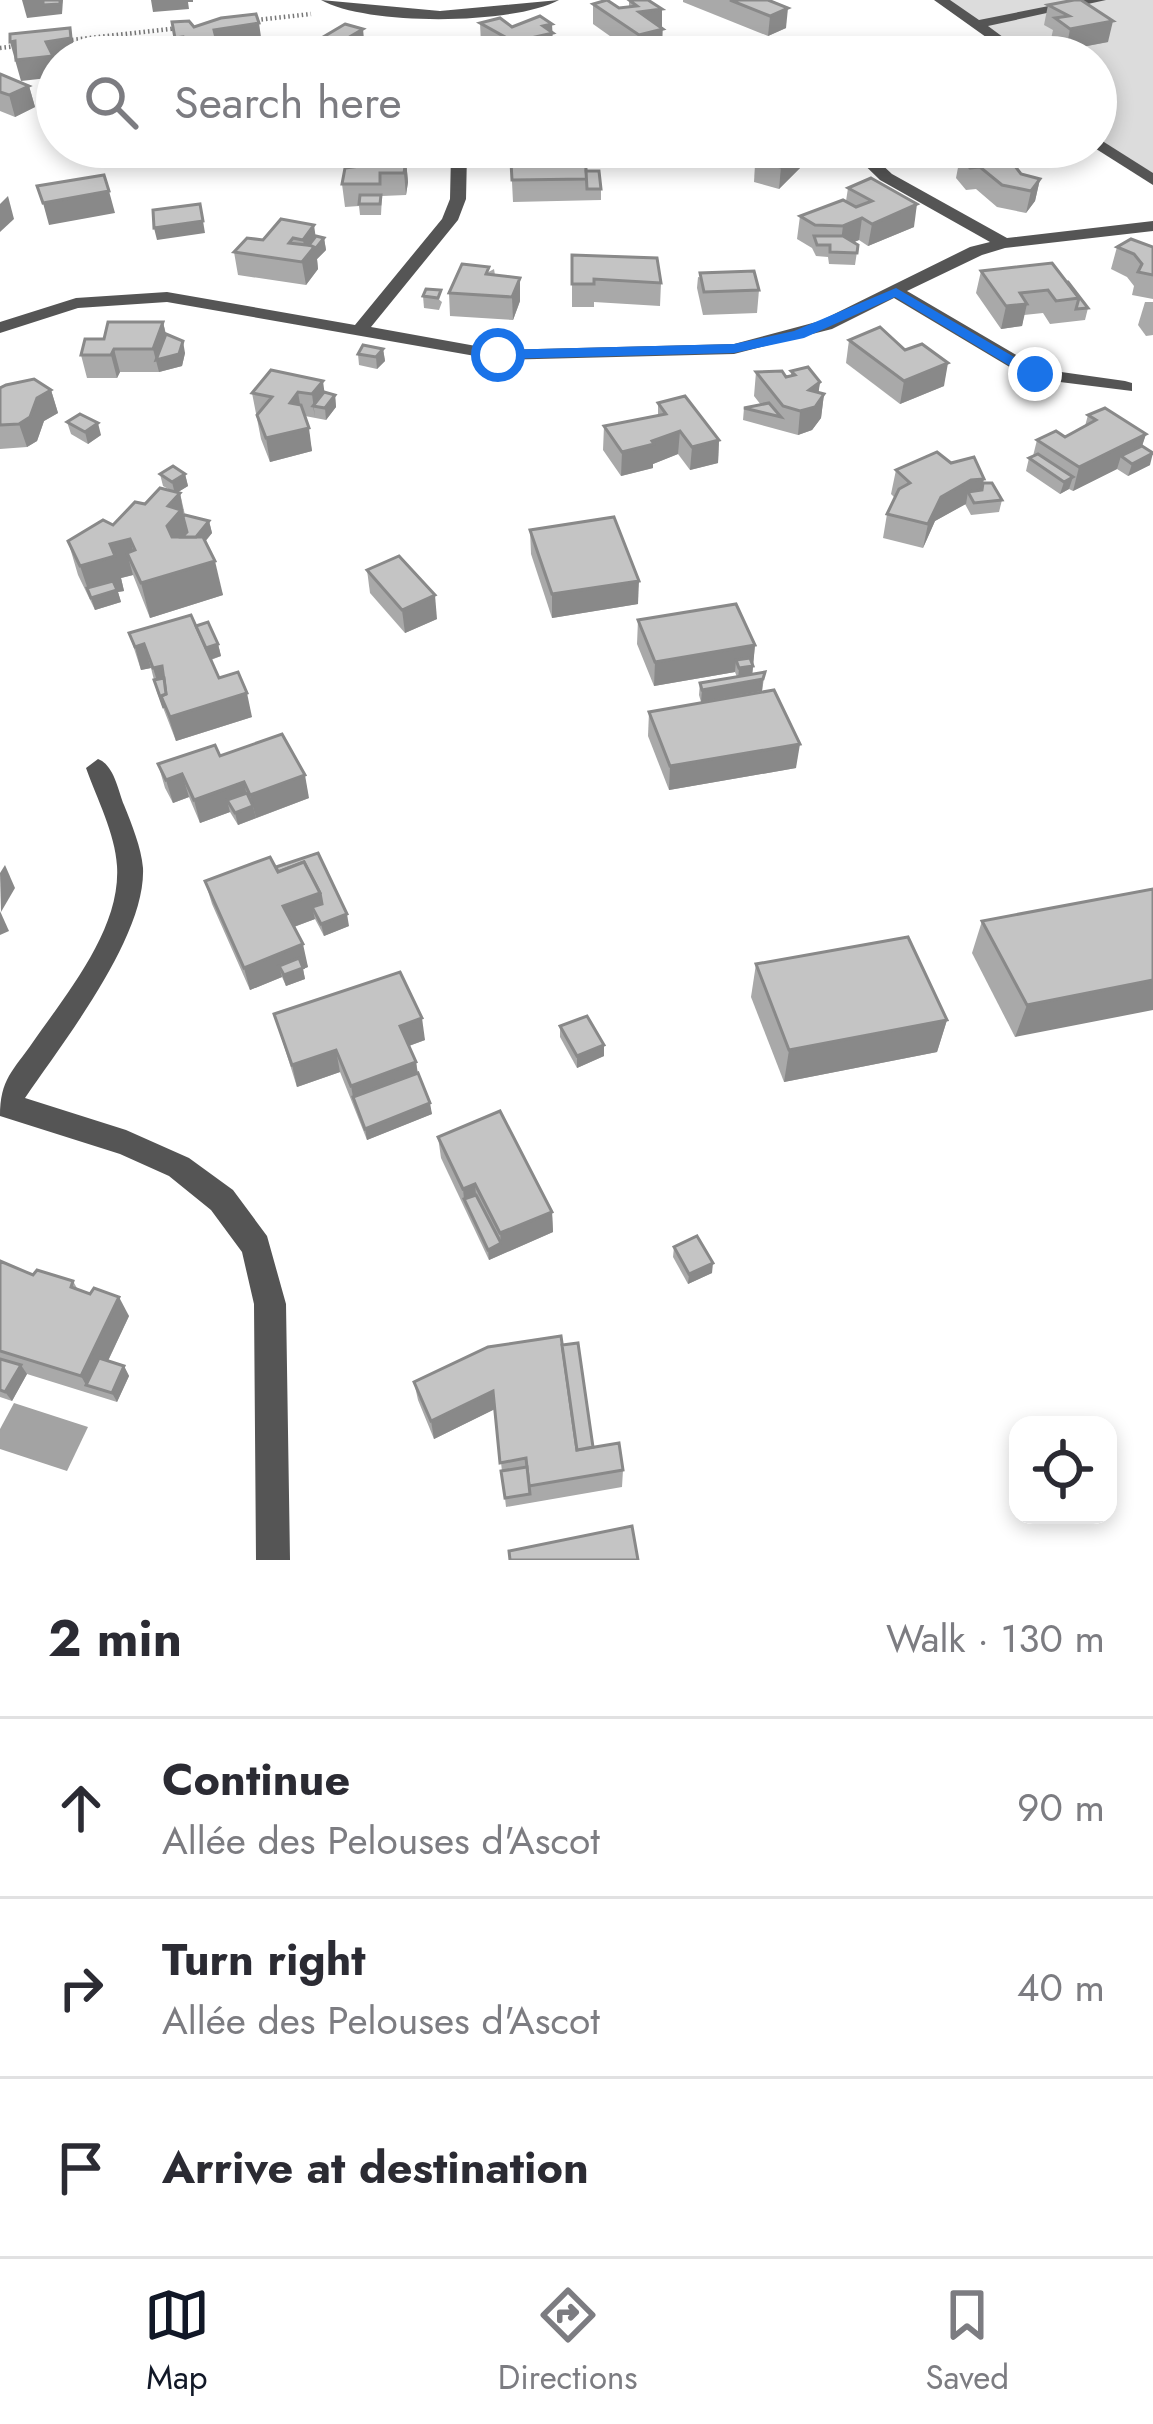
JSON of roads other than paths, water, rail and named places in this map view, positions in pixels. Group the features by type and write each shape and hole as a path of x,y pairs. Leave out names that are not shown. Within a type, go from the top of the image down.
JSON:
{"street":[{"path":"334,2 452,15 505,11 552,0"},
{"path":"941,0 995,36"},
{"path":"979,24 1099,0"},
{"path":"1117,156 1153,180"},
{"path":"359,332 438,241 458,199 459,168"},
{"path":"876,168 1004,243"},
{"path":"0,328 76,303 167,297 498,355 695,352 799,335 976,251 1004,243 1153,226"},
{"path":"896,292 1035,374 1125,387"},
{"path":"98,768 130,868 128,904 115,935 2,1104 126,1143 179,1168 222,1200 256,1246 270,1304 273,1560"}]}
